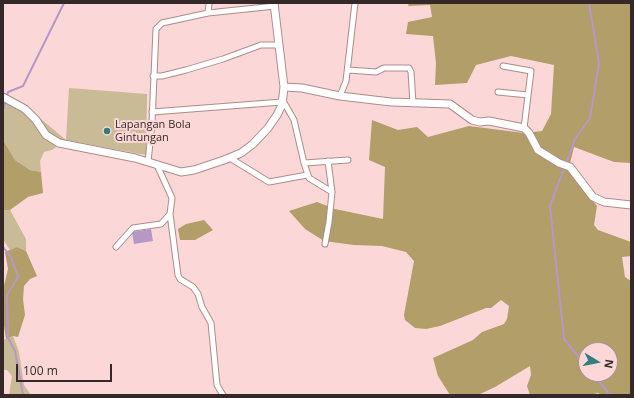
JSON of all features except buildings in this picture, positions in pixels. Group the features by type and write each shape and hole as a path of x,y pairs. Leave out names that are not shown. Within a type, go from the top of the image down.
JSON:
{"street":[{"path":"208,12 209,3"},
{"path":"340,96 345,86 348,70 356,3"},
{"path":"3,97 14,103 36,120 46,135 59,143 148,162 181,172 189,171 230,158 241,153 259,138 274,120 282,100 284,87 275,4 208,12 159,25 155,33 152,112 148,162"},
{"path":"153,76 162,76 186,70 223,59 261,45 279,45"},
{"path":"503,66 531,71 524,128"},
{"path":"348,70 376,72 384,68 409,68 411,72 413,103"},
{"path":"284,87 302,88 340,96 413,103 437,102 450,104 472,120 480,122 489,121 524,128 529,133 538,150 559,163 570,167 593,197 604,202 631,205"},
{"path":"498,92 528,95"},
{"path":"152,112 282,100"},
{"path":"282,100 294,120 307,175 313,182 332,192"},
{"path":"230,158 269,182 307,175"},
{"path":"304,163 348,160"},
{"path":"324,244 329,222 332,192 328,161"},
{"path":"157,165 172,198 170,214 178,275 180,279 193,287 198,294 202,307 211,324 217,385 223,395"},
{"path":"116,247 133,228 161,224 170,214"}],"shaded area":[{"path":"409,3 631,3 631,163 614,162 574,147 568,171 597,206 594,225 598,230 631,242 631,256 622,257 625,277 631,281 631,395 601,395 598,393 591,395 530,395 527,386 531,375 530,366 495,387 478,395 450,395 438,376 433,358 473,340 482,332 504,324 507,319 509,306 501,300 491,308 486,308 440,326 426,329 415,328 405,320 404,315 414,261 406,252 382,246 354,245 324,241 305,229 289,211 317,202 335,209 383,219 385,167 369,160 372,120 398,130 417,127 428,137 469,126 524,133 542,131 551,114 554,65 511,56 476,65 467,83 435,85 436,63 433,36 406,34 408,22 432,17 430,5 408,6"},
{"name":"Lapangan Bola Gintungan","path":"69,88 147,94 146,155 66,140"},
{"path":"3,93 29,109 66,140 52,150 44,152 40,161 41,172 30,170 15,160 3,140"},
{"path":"3,140 15,160 30,170 41,172 43,193 28,197 10,210 3,210"},
{"path":"3,210 10,210 26,239 26,251 17,247 10,250 3,239"},
{"path":"204,220 213,230 195,240 180,240 178,229 186,224"},
{"path":"151,229 153,241 134,244 132,232"},
{"path":"17,247 26,251 37,276 30,279 24,286 23,299 25,315 18,337 13,336 6,339 3,319 3,290 8,269 5,252"},
{"path":"13,336 19,352 24,385 31,395 9,395 12,376 7,370 3,370 3,340"}],"waterway":[{"path":"7,96 8,92 23,86 64,3"},
{"path":"566,164 575,139 590,118 599,63 589,3"},
{"path":"3,109 6,101"},
{"path":"564,168 550,206 564,339 578,356"},
{"path":"3,247 11,257 18,277 7,295 8,338 15,351 23,395"},
{"path":"599,382 610,395"}],"place":[{"name":"Lapangan Bola Gintungan","path":"107,131"}]}
